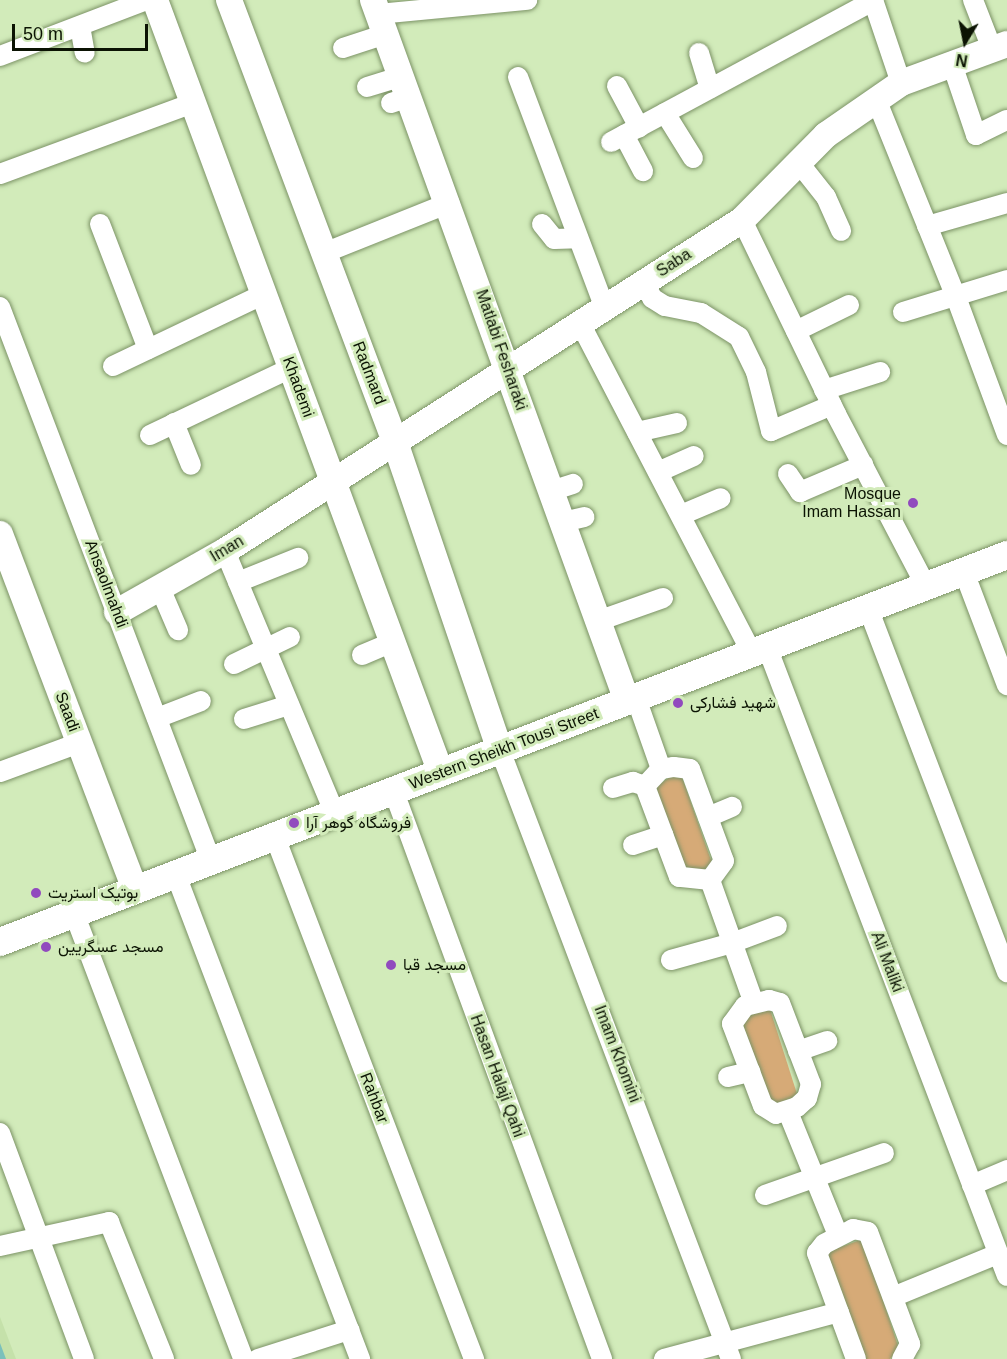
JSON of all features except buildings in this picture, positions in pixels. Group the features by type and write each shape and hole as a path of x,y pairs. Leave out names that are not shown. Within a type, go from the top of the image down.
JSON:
{"main road":[{"name":"Western Sheikh Tousi Street","path":"0,942 1007,555"}],"street":[{"path":"0,56 147,0"},
{"name":"Khademi","path":"155,0 441,773"},
{"name":"Radmard","path":"228,0 395,442 500,750"},
{"path":"343,48 379,16 527,0"},
{"path":"625,134 873,0 902,83"},
{"path":"973,0 999,46"},
{"name":"Matlabi Fesharaki","path":"379,16 401,92 449,203 508,370 562,488 573,519 598,621 632,699"},
{"path":"80,26 85,53"},
{"name":"Saba","path":"333,482 742,220 826,135 876,99 902,83 999,46"},
{"path":"699,53 710,88"},
{"path":"952,64 976,135 1007,120"},
{"path":"518,77 605,308"},
{"path":"617,86 625,134 643,171"},
{"path":"367,87 401,92"},
{"path":"876,99 956,297 1007,435"},
{"path":"0,174 193,103"},
{"path":"665,113 693,158"},
{"path":"799,163 826,197 841,231"},
{"path":"324,253 449,203"},
{"path":"927,226 1007,203"},
{"path":"742,220 828,398 926,586"},
{"path":"100,224 148,349"},
{"path":"542,224 554,239 578,238"},
{"path":"903,312 1007,280"},
{"path":"644,282 652,298 665,306 701,313 738,337 756,372 771,430 880,372"},
{"path":"113,366 264,294"},
{"path":"796,331 849,305"},
{"name":"Ansaolmahdi","path":"0,308 211,861"},
{"name":"Ali Maliki","path":"580,323 681,515 759,650 1007,1276"},
{"path":"150,435 291,368"},
{"path":"174,423 191,465"},
{"path":"637,432 676,423"},
{"path":"658,472 694,456"},
{"path":"788,474 800,492 863,465"},
{"name":"Iman","path":"117,612 225,551 333,482"},
{"path":"681,515 721,498"},
{"name":"Saadi","path":"0,534 135,890"},
{"path":"225,551 335,814"},
{"path":"238,582 298,558"},
{"path":"964,572 1007,685"},
{"path":"160,588 178,630"},
{"path":"598,621 663,598"},
{"path":"868,608 1007,972"},
{"path":"234,664 290,637"},
{"path":"362,655 392,642"},
{"path":"632,699 660,769"},
{"path":"157,718 201,701"},
{"path":"244,719 289,705"},
{"path":"0,772 79,743"},
{"name":"Imam Khomini","path":"500,750 728,1351"},
{"path":"645,786 660,769 690,768 724,861 710,880"},
{"path":"613,788 633,782 645,786"},
{"path":"645,786 679,877 710,880"},
{"name":"Hasan Halaji Qahi","path":"394,792 602,1359"},
{"path":"708,817 732,807"},
{"path":"633,845 663,835"},
{"name":"Rahbar","path":"275,837 474,1359"},
{"path":"176,875 360,1359"},
{"path":"710,880 753,1001"},
{"path":"74,913 243,1359"},
{"path":"671,960 732,943 777,926"},
{"path":"753,1001 780,1003 811,1084 807,1098 788,1112 776,1114 763,1106 732,1024 753,1001"},
{"path":"798,1051 827,1041"},
{"path":"728,1077 750,1072"},
{"path":"788,1112 838,1235"},
{"path":"0,1133 84,1359"},
{"path":"765,1195 884,1153"},
{"path":"972,1185 1007,1170"},
{"path":"0,1246 109,1222 164,1359"},
{"path":"856,1359 817,1253 838,1235 853,1229 868,1232 893,1297 910,1344 902,1359"},
{"path":"893,1297 998,1254"},
{"path":"664,1359 728,1351 839,1312"},
{"path":"258,1359 349,1330"}],"shaded area":[{"path":"670,777 682,777 712,863 705,871 684,872 653,789"},
{"path":"769,1006 798,1097 781,1106 772,1105 742,1022 757,1010"},
{"path":"863,1239 899,1349 890,1359 866,1359 827,1252"},
{"path":"0,1317 16,1359 0,1359"}],"place":[{"name":"Mosque Imam Hassan","path":"913,503"},
{"name":"شهید فشارکی","path":"678,703"},
{"name":"فروشگاه گوهر آرا","path":"294,823"},
{"name":"بوتیک استریت","path":"36,893"},
{"name":"مسجد عسگریین","path":"46,947"},
{"name":"مسجد قبا","path":"391,965"}]}
